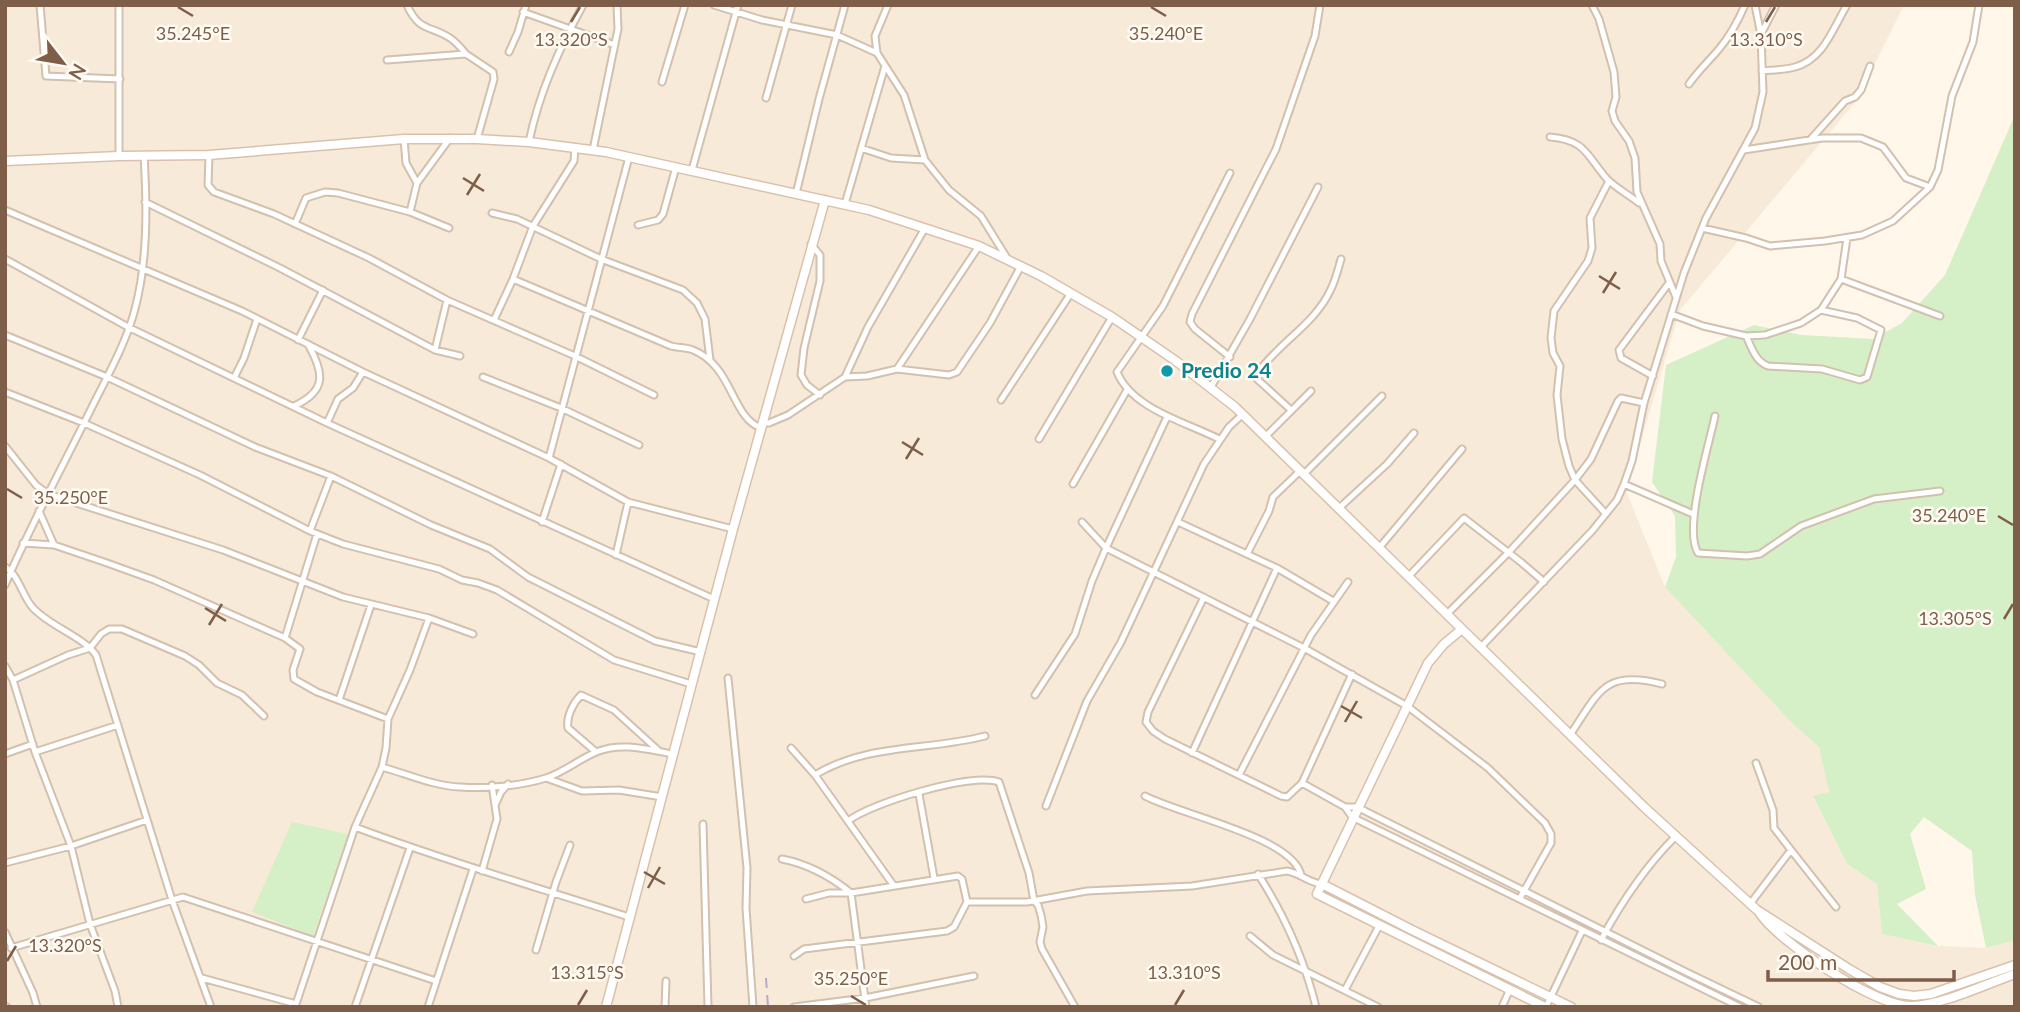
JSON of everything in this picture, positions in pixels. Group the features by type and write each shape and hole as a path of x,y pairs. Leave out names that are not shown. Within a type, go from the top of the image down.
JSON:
{"main road":[{"path":"5,161 209,155 404,139 450,138 529,142 629,156 845,204 979,246 1071,292 1112,317 1211,387 1243,414 1675,837 1754,907 1849,969 1880,987 1899,994 1931,994 2015,974"},
{"path":"606,1007 733,529 825,200"},
{"path":"1462,629 1444,644 1428,663 1317,894 1546,1007"},
{"path":"1322,884 1571,1007"},
{"path":"1754,907 1767,925 1809,956 1866,993 1896,1006 1913,1007 2015,966"},
{"path":"1809,956 1815,946"},
{"path":"1459,964 1463,955"},
{"path":"1844,978 1849,969"},
{"path":"1896,1006 1899,994"},
{"path":"1913,1007 1914,996"}],"street":[{"path":"40,5 46,76 120,79"},
{"path":"114,5 119,15"},
{"path":"119,5 119,156"},
{"path":"407,5 420,24 449,38 495,75 477,139"},
{"path":"529,142 544,86 583,5"},
{"path":"593,150 618,29 617,5"},
{"path":"662,82 685,5"},
{"path":"713,5 837,36 877,53"},
{"path":"692,170 738,5"},
{"path":"766,98 792,5"},
{"path":"796,194 845,5"},
{"path":"888,5 875,36 877,53 904,95 925,160 948,190 981,216 1007,259"},
{"path":"1230,357 1195,329 1190,322 1192,314 1276,149 1315,36 1320,5"},
{"path":"1592,5 1599,19 1614,72 1616,97 1612,111 1635,158 1637,192 1660,244 1661,261 1676,297"},
{"path":"1689,84 1728,37 1745,5"},
{"path":"1480,648 1606,514 1617,500 1624,484 1632,461 1644,403 1676,297 1702,228 1755,128 1763,92 1760,35 1755,5"},
{"path":"1760,35 1776,5"},
{"path":"1762,71 1796,67 1812,58 1834,33 1847,5"},
{"path":"1702,228 1770,246 1862,235 1893,221 1930,187 1937,170 1952,96 1973,42 1979,5"},
{"path":"509,52 525,9 615,45"},
{"path":"387,61 466,54"},
{"path":"1810,140 1845,101 1855,97 1861,90 1870,65"},
{"path":"845,204 885,66"},
{"path":"1550,137 1567,138 1579,144 1609,181 1641,205"},
{"path":"410,212 417,183 450,138"},
{"path":"1744,150 1810,140 1850,138 1871,141 1883,147 1906,178 1930,187"},
{"path":"404,139 406,163 417,183"},
{"path":"494,320 533,226 574,161 575,147"},
{"path":"861,148 891,158 925,160"},
{"path":"5,585 8,569 107,377 134,313 142,269 144,155"},
{"path":"209,155 210,189 274,214 369,258 447,300 575,356 654,395"},
{"path":"549,458 629,156"},
{"path":"638,225 658,220 663,214 676,167"},
{"path":"1219,439 1167,416 1127,390 1118,372 1163,306 1230,173"},
{"path":"1606,514 1576,480 1562,439 1557,395 1560,366 1553,353 1552,326 1560,299 1588,261 1592,248 1590,218 1609,181"},
{"path":"1211,387 1230,357 1318,187"},
{"path":"295,224 306,198 325,192 410,212 449,228"},
{"path":"145,202 323,290 435,350 460,356"},
{"path":"5,210 257,319 363,372 549,458 628,502 733,529"},
{"path":"492,213 509,216 601,259 683,290 697,303 705,319 710,360"},
{"path":"513,279 671,346 689,348 710,360 728,383 740,409 753,425 762,426 788,415 845,377 868,327 925,228"},
{"path":"1671,314 1703,326 1746,336 1765,335 1801,323 1821,310 1841,279 1847,238"},
{"path":"811,243 820,255 820,281 804,348 801,375 807,385 820,395"},
{"path":"897,369 979,246"},
{"path":"5,259 128,327 235,376 327,423 715,599"},
{"path":"1291,410 1257,379 1256,375 1285,342 1316,313 1330,291 1341,259"},
{"path":"845,377 867,376 897,369 949,375 957,372 990,323 1021,266"},
{"path":"1841,279 1940,316"},
{"path":"1653,376 1621,358 1619,350 1669,283"},
{"path":"298,340 323,290"},
{"path":"1001,400 1071,292"},
{"path":"435,350 447,300"},
{"path":"1746,336 1757,359 1768,366 1822,369 1860,380 1867,377 1881,330 1857,318 1821,310"},
{"path":"1039,439 1112,317"},
{"path":"235,376 257,319"},
{"path":"5,335 107,377 255,447 331,476 431,525 490,549 528,577 655,641 701,652"},
{"path":"294,406 311,396 321,376 320,367 309,346"},
{"path":"327,423 338,400 353,388 363,372"},
{"path":"483,377 561,408 639,445"},
{"path":"1073,484 1127,390"},
{"path":"1265,436 1311,391"},
{"path":"5,392 84,423 200,475 313,533 343,544 439,569 462,580 487,586 614,660 691,684"},
{"path":"1247,554 1269,511 1273,497 1382,396"},
{"path":"1447,614 1576,480 1591,459 1618,401 1621,398 1644,403"},
{"path":"1046,806 1087,701 1121,642 1204,464 1219,439 1243,414"},
{"path":"1715,415 1693,514 1694,547 1698,553 1747,556 1760,554 1801,526 1874,499 1940,491"},
{"path":"1035,695 1075,634 1092,581 1167,416"},
{"path":"1338,509 1387,464 1413,433"},
{"path":"5,446 36,485 48,494 223,550 303,583 371,605 429,618 473,635"},
{"path":"1379,548 1462,449"},
{"path":"542,522 561,464"},
{"path":"285,638 303,583 313,533 331,476"},
{"path":"1624,484 1693,514"},
{"path":"616,555 628,502"},
{"path":"39,511 54,545"},
{"path":"1408,576 1464,518 1544,582"},
{"path":"1082,522 1106,548 1304,648 1407,706 1488,768 1545,823 1550,834 1551,843 1520,898"},
{"path":"1178,523 1277,568 1333,601"},
{"path":"23,543 54,545 154,580 285,638 300,649 293,670 294,680 317,692 388,719"},
{"path":"1192,753 1277,568"},
{"path":"8,569 33,608 96,655 172,900 211,1007"},
{"path":"1239,775 1304,648 1348,582"},
{"path":"1204,597 1148,712 1146,722 1153,731 1192,753 1287,797 1302,783 1352,674"},
{"path":"339,700 371,605"},
{"path":"202,978 296,1006 355,827 382,767 388,719 411,670 429,618"},
{"path":"13,680 68,654 90,648 101,634 109,629 121,629 192,660 217,683 243,695 264,716"},
{"path":"5,666 13,680 35,752 71,846 90,924 115,991 118,1007"},
{"path":"729,678 747,869 746,908 753,1007"},
{"path":"1570,735 1600,691 1610,682 1626,679 1662,684"},
{"path":"596,752 568,728 567,722 572,708 581,695 614,710 660,752"},
{"path":"35,752 118,725"},
{"path":"815,775 852,757 956,744 985,736"},
{"path":"5,754 33,744"},
{"path":"382,767 460,787 546,778 572,767 596,752 610,748 629,747 673,754"},
{"path":"791,748 815,775 894,886"},
{"path":"1756,763 1773,810 1774,828 1836,907"},
{"path":"546,778 582,790 619,790 662,797"},
{"path":"848,821 879,805 942,785 995,780 999,782 1028,873 1034,901 1038,905 1043,926 1040,942 1042,948 1075,1007"},
{"path":"1302,783 1345,807 1352,817 1740,1007"},
{"path":"495,805 508,784"},
{"path":"482,872 496,827 492,785"},
{"path":"919,794 934,878"},
{"path":"1146,796 1175,809 1214,820 1263,842 1291,859 1297,865 1301,876"},
{"path":"1345,807 1357,807 1759,1007"},
{"path":"5,863 71,846 147,820"},
{"path":"703,824 705,975 708,1007"},
{"path":"355,827 482,872 629,917"},
{"path":"1601,940 1640,879 1675,837"},
{"path":"536,950 570,845"},
{"path":"355,1007 410,848"},
{"path":"1754,907 1790,850"},
{"path":"782,859 799,862 824,874 851,893 866,1007"},
{"path":"428,1007 473,869"},
{"path":"967,902 1034,901 1087,891 1192,886 1287,871 1312,883 1322,884"},
{"path":"1258,874 1292,932 1307,971 1316,1007"},
{"path":"794,956 804,949 947,931 954,928 967,902 961,876 934,878 851,893 829,893 806,899"},
{"path":"1312,883 1317,894"},
{"path":"11,948 183,897 436,981"},
{"path":"1552,915 1556,906"},
{"path":"1345,990 1379,926"},
{"path":"1546,1007 1583,930"},
{"path":"5,932 37,1007"},
{"path":"1250,936 1273,955 1378,1007"},
{"path":"794,1007 865,998 974,976"},
{"path":"665,1007 666,982"},
{"path":"1502,1007 1510,989"}],"shaded area":[{"path":"5,5 1904,5 1857,100 1680,310 1626,491 1665,587 1792,723 1819,747 1829,792 1813,797 1847,864 1877,884 1882,934 1938,946 1986,948 2015,940 2015,1007 5,1007"}],"green space":[{"path":"2015,115 2015,940 1986,948 1975,895 1972,851 1924,817 1910,834 1926,889 1897,904 1938,946 1882,934 1877,884 1847,864 1813,796 1829,792 1819,747 1792,723 1665,587 1676,557 1675,516 1652,482 1666,365 1754,325 1801,335 1873,339 1902,323 1945,275"},
{"path":"292,822 348,834 313,936 252,912"}],"railway":[{"path":"766,978 768,1007"}],"place":[{"name":"Predio 24","path":"1167,371"}]}
